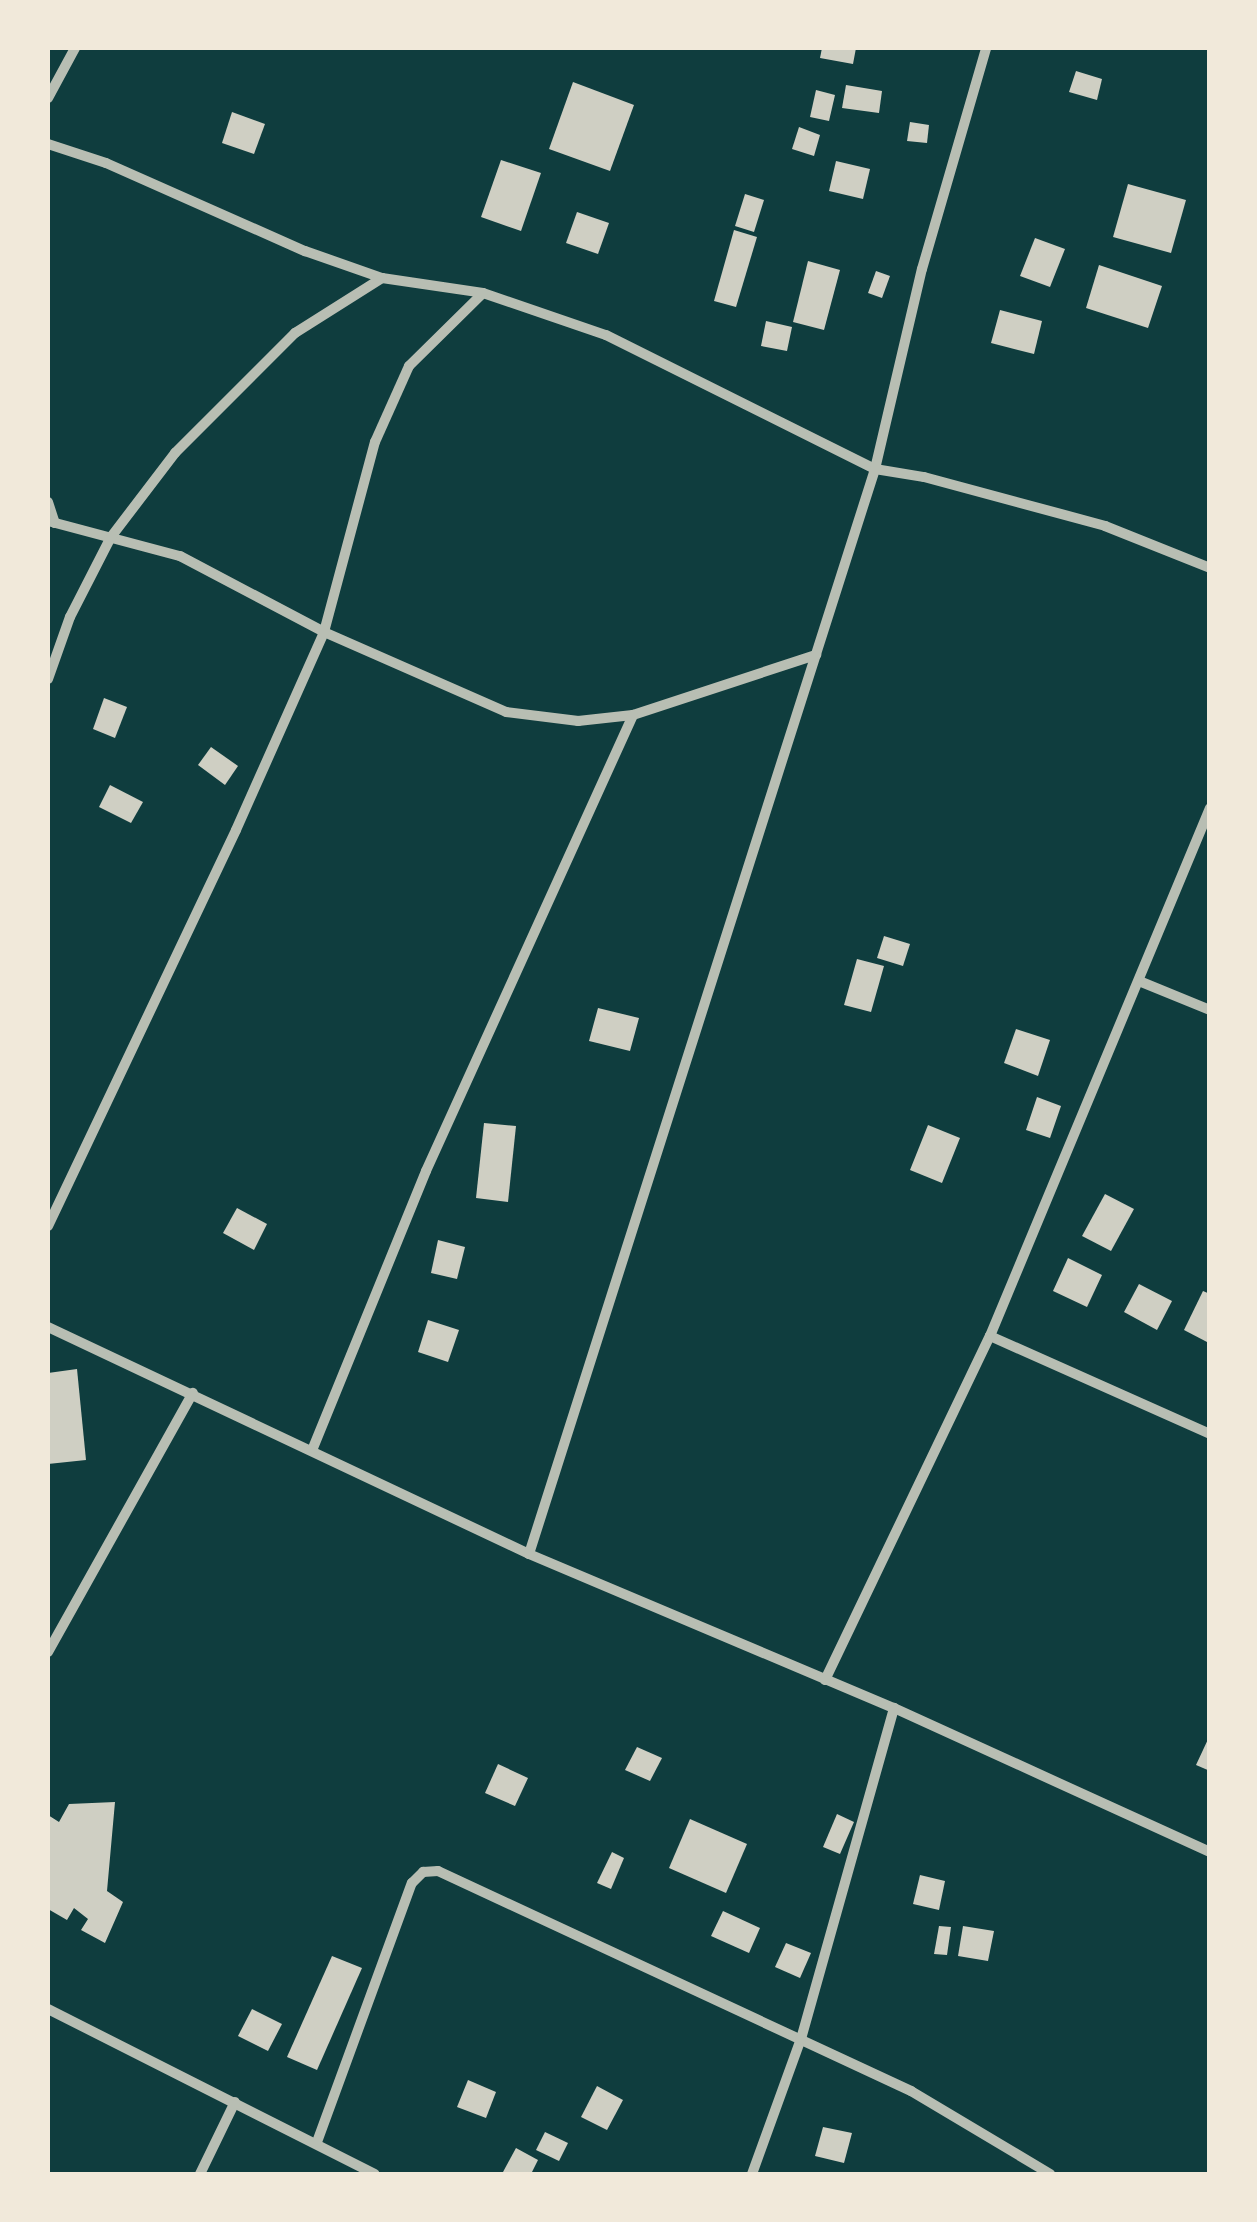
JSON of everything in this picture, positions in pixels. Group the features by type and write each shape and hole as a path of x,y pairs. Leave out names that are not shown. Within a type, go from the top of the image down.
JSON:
{"street":[{"path":"48,98 75,48"},
{"path":"529,1554 875,469 922,269 986,48"},
{"path":"48,144 106,163 305,251 382,278 483,294 606,335 875,469 924,477 1104,526 1210,568"},
{"path":"48,679 70,617 111,537 175,454 238,385 295,333 382,278"},
{"path":"48,1226 228,847 324,632 375,442 409,366 483,294"},
{"path":"48,502 51,522 180,556 324,632 506,712 578,720 633,715 816,656"},
{"path":"313,1448 434,1155 633,715"},
{"path":"825,1680 990,1336 1210,808"},
{"path":"1140,981 1210,1010"},
{"path":"48,1327 313,1448 529,1554 894,1708 1210,1852"},
{"path":"990,1336 1210,1434"},
{"path":"48,1652 193,1392"},
{"path":"752,2174 802,2039 894,1708"},
{"path":"317,2142 412,1884 423,1872 438,1871 953,2113 1050,2174"},
{"path":"48,2009 375,2174"},
{"path":"200,2174 235,2102"}],"building":[{"path":"822,48 856,48 853,64 820,58"},
{"path":"1076,71 1102,79 1097,100 1069,92"},
{"path":"573,82 634,105 610,171 549,149"},
{"path":"846,85 882,91 879,113 842,108"},
{"path":"816,90 835,95 829,121 810,117"},
{"path":"232,112 265,124 254,154 222,143"},
{"path":"910,122 929,125 927,143 907,141"},
{"path":"799,127 820,135 814,156 792,149"},
{"path":"501,160 541,173 521,231 481,217"},
{"path":"836,161 870,169 863,199 829,191"},
{"path":"1128,184 1186,200 1171,253 1113,237"},
{"path":"745,194 764,200 754,232 735,226"},
{"path":"577,212 609,223 598,254 566,243"},
{"path":"734,230 757,237 736,307 714,301"},
{"path":"1035,238 1065,249 1050,287 1020,276"},
{"path":"808,261 840,270 824,330 793,322"},
{"path":"1099,265 1162,286 1148,328 1086,308"},
{"path":"876,271 890,276 882,298 868,293"},
{"path":"1000,310 1042,321 1034,354 991,343"},
{"path":"766,321 792,327 787,351 761,346"},
{"path":"104,698 127,707 115,738 93,729"},
{"path":"211,747 238,766 225,785 198,765"},
{"path":"110,785 143,802 131,823 99,807"},
{"path":"884,936 910,944 903,966 877,958"},
{"path":"857,959 884,966 871,1012 844,1005"},
{"path":"598,1008 639,1018 630,1051 589,1041"},
{"path":"1016,1029 1050,1040 1038,1076 1004,1063"},
{"path":"1037,1097 1061,1106 1050,1138 1026,1130"},
{"path":"484,1123 516,1126 508,1202 476,1198"},
{"path":"928,1125 960,1138 942,1183 910,1170"},
{"path":"1105,1194 1134,1209 1111,1251 1082,1236"},
{"path":"237,1208 267,1224 254,1250 223,1233"},
{"path":"438,1240 465,1247 457,1279 431,1273"},
{"path":"1068,1258 1102,1275 1087,1307 1053,1291"},
{"path":"1139,1284 1172,1301 1157,1330 1124,1312"},
{"path":"1203,1291 1210,1294 1207,1342 1184,1330"},
{"path":"428,1320 459,1330 448,1362 418,1352"},
{"path":"77,1369 86,1460 48,1464 48,1373"},
{"path":"1210,1735 1210,1771 1196,1765"},
{"path":"637,1747 662,1758 650,1781 625,1770"},
{"path":"498,1764 528,1778 515,1806 485,1793"},
{"path":"115,1802 107,1891 123,1902 105,1943 81,1930 88,1919 74,1908 67,1920 48,1909 48,1815 59,1822 69,1804"},
{"path":"837,1814 854,1822 840,1854 823,1847"},
{"path":"690,1819 747,1844 726,1893 669,1868"},
{"path":"612,1852 624,1858 611,1889 597,1883"},
{"path":"920,1875 945,1881 939,1910 913,1904"},
{"path":"723,1911 760,1928 749,1953 711,1936"},
{"path":"939,1926 951,1927 947,1955 934,1954"},
{"path":"963,1926 994,1931 988,1961 958,1956"},
{"path":"786,1943 811,1953 800,1978 775,1967"},
{"path":"332,1956 362,1968 317,2070 287,2057"},
{"path":"252,2009 282,2024 268,2051 238,2036"},
{"path":"468,2080 496,2092 486,2118 457,2107"},
{"path":"597,2086 623,2100 607,2130 581,2117"},
{"path":"823,2127 852,2133 844,2163 815,2156"},
{"path":"545,2132 568,2143 559,2161 536,2150"},
{"path":"516,2148 538,2160 531,2174 503,2172"}]}
